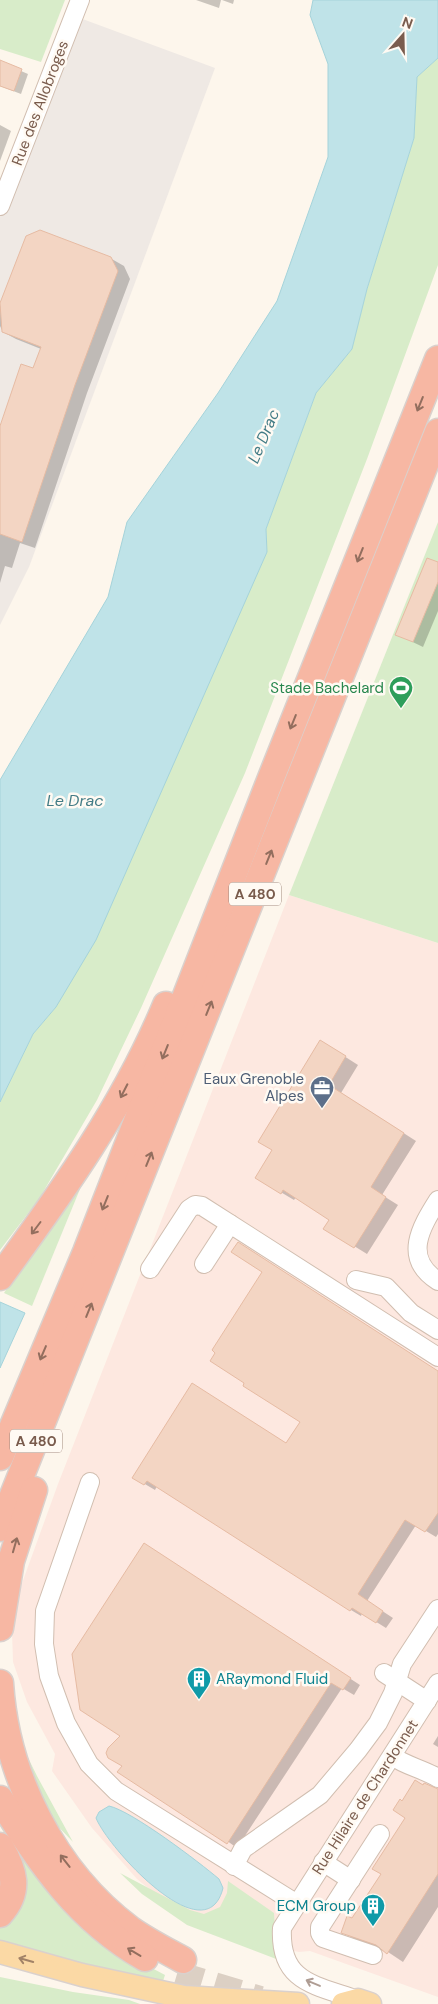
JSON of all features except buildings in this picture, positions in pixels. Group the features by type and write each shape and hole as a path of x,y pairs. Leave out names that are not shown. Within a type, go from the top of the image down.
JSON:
{"highway":[{"name":"A 480","path":"0,1458 86,1252 271,778 438,358"},
{"name":"A 480","path":"0,1528 71,1355 438,432"},
{"path":"0,1277 75,1172 119,1101 159,1021 220,872 271,778"},
{"path":"0,1628 6,1582 15,1544 68,1395 71,1355"},
{"path":"0,1445 21,1405"},
{"path":"0,1683 6,1731 17,1771 40,1822 60,1854 90,1891 130,1929 180,1967 156,1965 110,1936 71,1900 51,1877 0,1799"},
{"path":"0,1846 14,1879 10,1900 0,1914"}],"main road":[{"path":"0,1952 82,1975 184,1997 298,2004"},
{"path":"0,1968 33,1978 100,1988 160,2004"}],"street":[{"name":"Rue des Allobroges","path":"0,206 80,0"},
{"path":"438,1200 421,1226 416,1241 418,1256 424,1269 438,1281"},
{"path":"150,1269 189,1209 195,1205 202,1206 438,1357"},
{"path":"204,1264 230,1224"},
{"path":"356,1280 386,1287 411,1313 438,1330"},
{"path":"90,1482 45,1611 44,1644 49,1676 66,1723 89,1764 116,1791 297,1904"},
{"path":"234,1866 243,1849 320,1795 378,1724 390,1677 402,1664 438,1610"},
{"path":"390,1677 427,1700"},
{"name":"Rue Hilaire de Chardonnet","path":"357,2003 297,1976 286,1960 282,1943 282,1928 438,1683"},
{"path":"392,1756 407,1766 438,1778"},
{"path":"373,1955 323,1938 320,1933 320,1927 380,1834"},
{"path":"324,1862 351,1880"}],"shaded area":[{"path":"69,14 215,68 29,567 0,625 0,188"},
{"path":"289,895 438,943 438,1997 310,1951 299,1952 256,1943 159,1897 137,1879 92,1828 52,1771 55,1754 27,1702 13,1662 12,1631 17,1597 58,1484"}],"green space":[{"path":"0,0 65,0 41,62 0,49"},
{"path":"438,58 438,265 367,459 245,773 141,1008 97,1100 39,1199 0,1250 0,1102 33,1034 56,1007 267,552 266,529 316,393 352,349 367,289 414,138 417,77"},
{"name":"Stade Bachelard","path":"438,522 438,943 289,895"},
{"path":"80,1189 32,1306 4,1293 71,1192"},
{"path":"11,1723 37,1776 73,1842 50,1818"},
{"path":"0,1806 118,1950 165,1975 162,1984 0,1947 0,1921 16,1852 0,1826"},
{"path":"120,1873 190,1910 204,1914 220,1907 227,1893 228,1881 274,1913 275,1929 284,1962 187,1925 142,1894"},
{"path":"0,1977 73,1992 129,2000 140,2004 0,2004"}],"water":[{"name":"Le Drac","path":"313,0 438,0 438,58 417,77 414,138 367,289 352,349 316,393 266,529 267,552 96,940 56,1007 33,1034 0,1102 0,780 108,597 127,522 218,393 277,301 328,157 328,64 310,15"},
{"path":"0,1302 25,1313 0,1368"},
{"path":"109,1806 120,1810 149,1827 219,1879 223,1888 213,1906 198,1910 179,1904 158,1890 137,1871 104,1832 96,1818 99,1812"}],"tunnel":[{"path":"177,1974 260,1999"}],"place":[{"name":"Stade Bachelard","path":"401,709"},
{"name":"Eaux Grenoble Alpes","path":"322,1109"},
{"name":"ARaymond Fluid","path":"199,1700"},
{"name":"ECM Group","path":"373,1927"}]}
